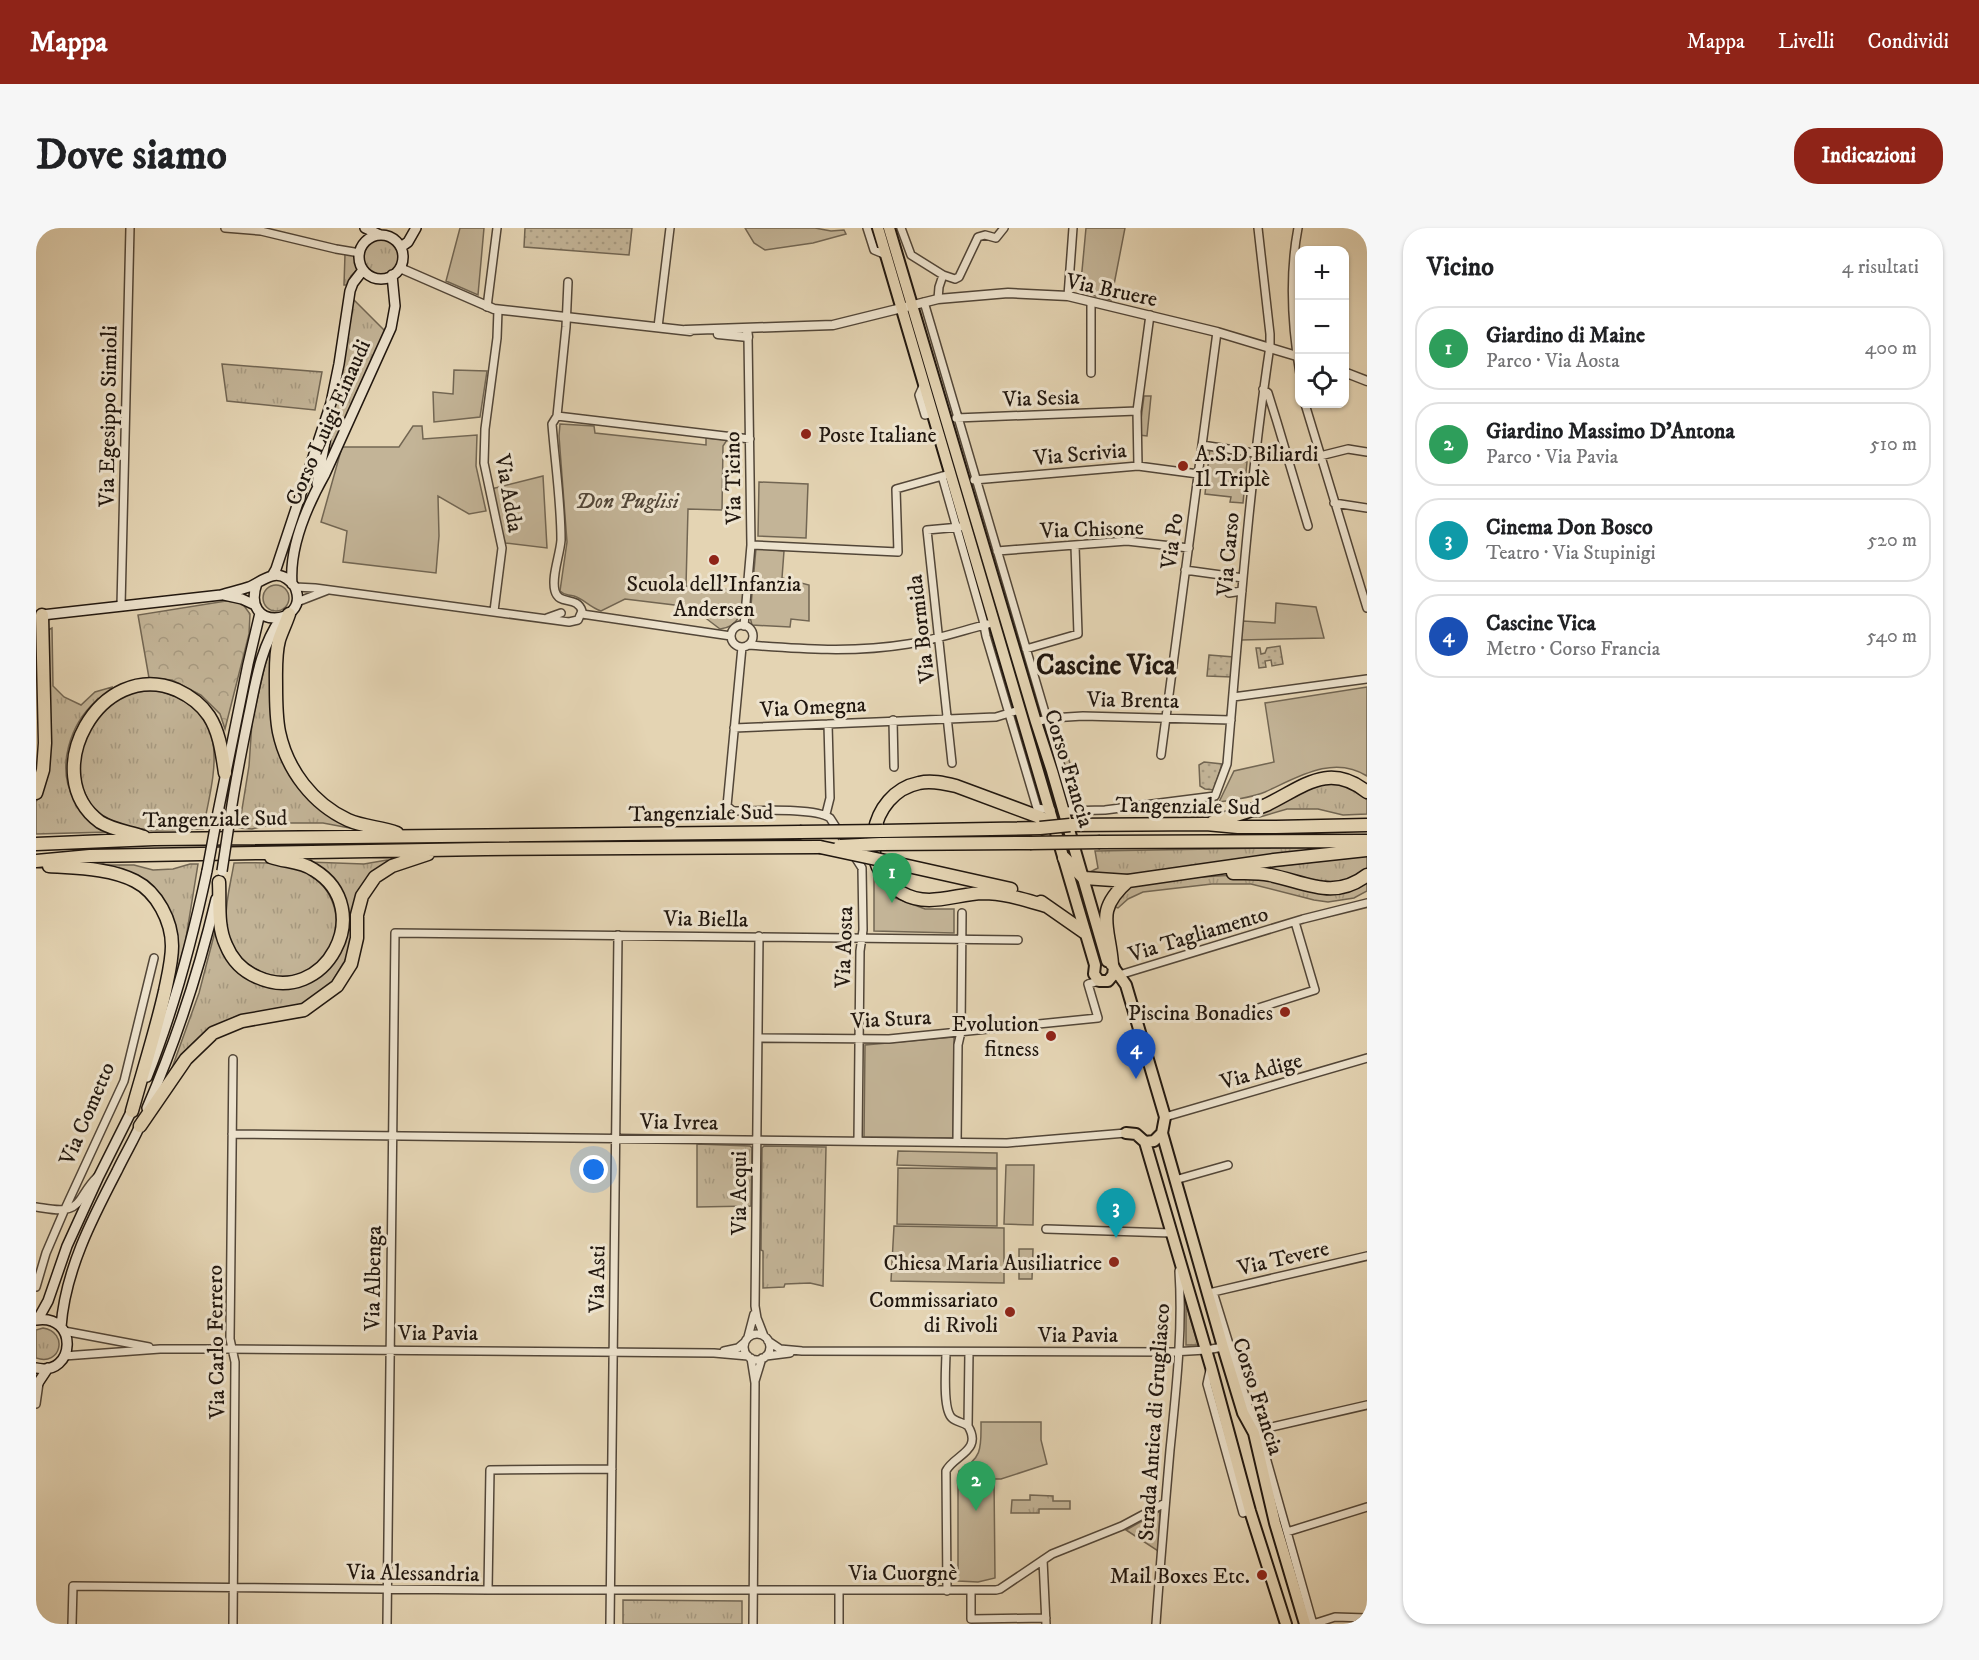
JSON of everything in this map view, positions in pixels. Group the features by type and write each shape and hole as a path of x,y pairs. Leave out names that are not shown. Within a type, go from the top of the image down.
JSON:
{"highway":[{"path":"36,793 43,770 45,750 39,615"},
{"path":"285,616 277,652 277,717 283,747 293,770 311,794 341,816 360,825 385,829 410,837"},
{"path":"154,839 107,826 80,802 74,792 70,754 80,728 96,706 118,692 144,685 167,686 180,692 203,707 210,717 219,740 225,773"},
{"path":"1206,824 1265,805 1316,780 1330,777 1356,784 1367,792"},
{"path":"1046,906 997,894 968,895 931,901 904,895 895,889 883,875 875,858 874,831 879,814 885,804 899,791 917,783 941,782 1026,813 1070,825"},
{"name":"Tangenziale Sud","path":"36,844 154,839 882,831 1070,825 1206,824 1276,827 1367,825"},
{"name":"Tangenziale Sud","path":"36,863 90,856 440,850 1100,842 1350,847 1367,841"},
{"path":"820,847 1023,892 1084,932"},
{"path":"1064,858 1084,878 1128,881 1350,847 1367,850"},
{"path":"140,1126 186,1059 213,1033 242,1021 304,1010 337,986 351,964 357,938 357,915 362,896 375,878 392,866 440,850"},
{"path":"221,876 222,933 226,946 241,967 264,980 278,983 290,982 314,974 331,958 341,936 343,915 337,894 330,884 305,865 282,861 261,853"},
{"path":"36,863 105,872 136,881 153,896 162,909 171,930 170,965 160,1011 132,1110"},
{"path":"1183,873 1256,873 1320,888 1335,889 1348,886 1367,875"},
{"path":"1112,969 1104,914 1114,895 1128,881"}],"main road":[{"path":"365,228 391,237 398,244 403,259 398,269 380,279 363,270 359,259 367,240 365,228"},
{"name":"Corso Francia","path":"878,228 970,480 993,551 1036,722 1069,811 1084,878 1112,969 1126,985 1165,1117"},
{"name":"Corso Francia","path":"889,228 946,475 1014,712 1035,759 1095,965"},
{"path":"398,244 408,242 415,231"},
{"path":"367,240 380,235"},
{"name":"Corso Luigi Einaudi","path":"293,585 292,558 315,492 391,328 398,269"},
{"path":"315,492 326,445 348,299 354,283 363,270"},
{"name":"Corso Luigi Einaudi","path":"272,576 331,404"},
{"path":"36,1368 55,1366 64,1356 68,1344 62,1329 62,1309 69,1281 101,1202 140,1126 166,1064 189,997 221,876 240,757 259,667 274,628 297,602 297,592 283,576 272,576 221,595 39,615"},
{"path":"256,583 255,605 260,614 274,619 285,616"},
{"path":"221,595 242,599 255,605"},
{"path":"62,1329 54,1322 37,1320 48,1301 67,1246 153,1062 176,995 190,947 207,871 225,773 260,614"},
{"path":"1100,961 1112,969 1106,981 1100,981 1094,974 1095,965 1100,961"},
{"path":"1126,1133 1136,1134 1145,1142 1154,1141 1162,1133 1165,1117"},
{"name":"Corso Francia","path":"1162,1133 1211,1293 1223,1347 1243,1413 1254,1433 1275,1523 1305,1624"},
{"name":"Corso Francia","path":"1145,1142 1178,1254 1186,1300 1206,1350 1250,1511 1286,1624"},
{"path":"38,1383 48,1368"}],"street":[{"name":"Via Egesippo Simioli","path":"121,606 130,228"},
{"path":"225,228 261,231 360,253"},
{"path":"487,307 497,228"},
{"path":"658,327 670,228"},
{"name":"Corso Francia","path":"867,228 874,250 886,255"},
{"path":"901,228 911,255 953,279 958,278 978,237 985,235 996,238 1004,228"},
{"path":"1068,296 1073,228"},
{"name":"Via Carso","path":"1069,811 1105,810 1215,796 1227,764 1254,453 1270,346 1258,228"},
{"path":"1298,228 1293,282 1298,354"},
{"name":"Via Bruere","path":"398,269 498,310 686,330 747,333 833,325 938,299 1008,293 1068,296 1217,332 1295,355"},
{"path":"938,299 943,275"},
{"path":"568,282 557,416 552,424 561,541 554,586 556,595 569,602 578,603 582,614"},
{"name":"Corso Francia","path":"924,302 958,418 970,480"},
{"path":"1090,373 1091,303"},
{"name":"Via Adda","path":"494,611 502,548 484,463 485,429 497,338 498,310"},
{"path":"1138,466 1137,411 1150,315"},
{"name":"Via Po","path":"1161,755 1217,332"},
{"name":"Via Ticino","path":"744,626 751,545 747,333"},
{"path":"1349,374 1367,381"},
{"path":"1263,389 1268,393 1278,422 1308,526"},
{"path":"1306,408 1335,503 1364,582 1367,608"},
{"name":"Via Sesia","path":"946,418 1137,411"},
{"path":"557,416 750,439"},
{"path":"1202,445 1254,453"},
{"path":"1320,456 1348,449 1367,452"},
{"name":"Via Scrivia","path":"970,480 1138,466 1198,474"},
{"path":"751,545 898,552 896,489 946,475"},
{"path":"1335,503 1367,508"},
{"name":"Via Bormida","path":"952,763 949,718 927,530 962,526"},
{"name":"Via Chisone","path":"993,551 1127,541 1189,548"},
{"path":"1026,649 1078,634 1076,546"},
{"path":"1185,570 1243,579"},
{"path":"293,585 545,618 575,621 582,614"},
{"path":"297,602 330,590"},
{"path":"1229,593 1242,591"},
{"path":"561,613 563,606 569,602"},
{"path":"545,618 561,613"},
{"path":"561,613 566,620"},
{"path":"582,614 731,636"},
{"path":"828,724 830,798 826,814 733,812 727,806 745,646 752,639 752,632 744,626 735,628 731,636 733,642 745,646 851,650 910,644 940,638 1011,617"},
{"name":"Corso Francia","path":"1011,617 1026,649 1047,719 1069,811"},
{"path":"1233,697 1367,679"},
{"name":"Corso Francia","path":"1014,712 1024,763 1037,808 1051,810"},
{"name":"Via Omegna","path":"734,728 996,717 1014,712"},
{"name":"Via Brenta","path":"1036,722 1083,716 1231,720"},
{"name":"Via Omegna","path":"893,720 894,767"},
{"name":"Corso Francia","path":"1024,763 1035,759"},
{"name":"Via Aosta","path":"826,814 860,863 863,873 858,1141"},
{"name":"Via Tagliamento","path":"1112,969 1365,902"},
{"path":"957,1142 958,1045 962,1032 962,913"},
{"name":"Via Tagliamento","path":"1252,1010 1315,990 1295,922"},
{"name":"Via Biella","path":"394,933 1018,940"},
{"name":"Via Albenga","path":"387,1624 394,933"},
{"name":"Via Asti","path":"610,1624 618,935"},
{"name":"Via Acqui","path":"759,936 755,1306 757,1318 766,1339"},
{"name":"Via Cometto","path":"36,1287 46,1253 124,1081 154,958"},
{"name":"Via Stura","path":"758,1038 889,1039 1098,1018 1088,984 1100,981"},
{"name":"Via Adige","path":"1165,1117 1367,1058"},
{"name":"Via Carlo Ferrero","path":"233,1059 230,1339 235,1362 233,1624"},
{"name":"Via Ivrea","path":"232,1134 1007,1143 1126,1133"},
{"path":"1175,1180 1228,1165"},
{"name":"Via Cometto","path":"64,1211 77,1204 88,1185 99,1176"},
{"path":"36,1207 64,1211"},
{"path":"1046,1229 1171,1233"},
{"name":"Via Tevere","path":"1211,1293 1367,1256"},
{"name":"Corso Francia","path":"1211,1293 1249,1412 1258,1430 1313,1624 1335,1617 1367,1618"},
{"name":"Strada Antica di Grugliasco","path":"1156,1624 1165,1503 1186,1300"},
{"name":"Via Acqui","path":"746,1340 755,1306"},
{"name":"Via Pavia","path":"62,1329 160,1349"},
{"path":"753,1624 755,1383 750,1357 744,1349 746,1340 756,1334 766,1339 769,1349 755,1383"},
{"name":"Via Pavia","path":"766,1339 780,1349 802,1351 1180,1352 1223,1347"},
{"name":"Via Pavia","path":"716,1353 738,1348 746,1340"},
{"name":"Via Pavia","path":"64,1356 160,1349 232,1349 716,1353 750,1357"},
{"name":"Via Pavia","path":"764,1357 802,1351"},
{"path":"946,1352 947,1408 951,1418 968,1426"},
{"path":"947,1591 946,1471 969,1448 972,1436 968,1426 969,1352"},
{"path":"750,1357 764,1357"},
{"path":"36,1404 38,1383"},
{"name":"Corso Francia","path":"1258,1430 1367,1405"},
{"path":"488,1590 490,1470 612,1469"},
{"name":"Via Cuorgnè","path":"753,1590 996,1590 1065,1548 1122,1526 1165,1503"},
{"path":"1287,1532 1367,1507"},
{"path":"971,1590 971,1619 1046,1621 1043,1560"},
{"name":"Via Alessandria","path":"72,1624 73,1586 753,1590"},
{"path":"839,1590 839,1624"}],"green space":[{"path":"460,228 484,228 478,295 446,281"},
{"path":"525,228 632,228 629,255 524,247"},
{"path":"745,228 815,228 831,231 844,230 846,234 813,243 765,250 754,243"},
{"path":"1086,228 1125,228 1111,300 1080,292"},
{"path":"381,239 394,244 399,257 394,270 381,275 368,270 363,257 368,244"},
{"path":"345,254 355,255 358,269 351,276 347,285 344,285"},
{"path":"351,297 385,331 382,347 326,458"},
{"path":"912,317 998,609 996,610 909,318"},
{"path":"222,364 322,372 315,410 227,401"},
{"path":"454,370 487,371 480,417 434,422 433,392 453,394"},
{"path":"1144,396 1151,396 1147,436 1139,435"},
{"name":"Don Puglisi","path":"560,424 594,426 595,433 706,445 706,438 727,440 723,446 722,510 688,509 686,586 744,591 740,615 733,624 720,629 699,613 699,608 625,599 601,611 578,597 560,591 567,542"},
{"path":"413,426 422,426 423,439 477,435 476,466 486,511 469,514 438,496 439,536 436,573 343,562 347,531 321,522 342,447 399,447"},
{"path":"1210,447 1225,448 1224,459 1247,462 1243,503 1230,502 1231,497 1205,494"},
{"path":"543,476 547,548 505,543 491,489"},
{"path":"759,482 808,484 806,538 758,536"},
{"path":"756,548 784,551 782,578 809,585 809,621 791,619 790,627 752,625 750,617"},
{"path":"276,585 285,589 289,598 285,607 276,611 267,607 263,598 267,589"},
{"path":"226,601 242,603 250,614 249,634 225,729 220,714 201,695 172,680 149,678 138,615"},
{"path":"1276,603 1316,607 1324,638 1241,640 1243,621 1275,623"},
{"path":"52,628 53,686 64,697 81,705 95,692 112,687 111,691 96,701 79,722 68,747 66,760 66,774 74,799 85,813 108,832 36,834 36,802 44,785 47,634"},
{"path":"1280,646 1283,664 1272,666 1271,660 1265,661 1266,667 1259,668 1256,648 1260,648 1261,654 1265,653 1267,648"},
{"path":"270,650 273,652 288,768 355,829 323,823 274,824 252,829 239,828 249,766 252,722"},
{"path":"1209,655 1234,657 1232,677 1207,676"},
{"path":"1367,687 1367,776 1341,767 1315,770 1259,794 1219,802 1234,771 1274,762 1265,703"},
{"path":"156,690 181,699 198,712 208,727 213,744 214,764 203,829 152,830 116,823 91,805 76,776 88,725 117,698 136,692"},
{"path":"1059,725 1083,809 1076,810 1053,727"},
{"path":"1204,762 1222,764 1214,790 1200,786 1199,765"},
{"path":"1324,783 1342,785 1357,792 1367,800 1367,814 1343,815 1318,809 1287,809 1252,817 1304,789"},
{"path":"1217,797 1218,809 1211,811 1133,813 1134,808"},
{"path":"1334,847 1333,849 1157,872 1105,876 1092,871 1098,868 1095,851"},
{"path":"1367,856 1367,868 1345,882 1325,884 1261,868"},
{"path":"389,861 359,889 354,903 351,943 347,957 332,982 310,1000 297,1006 216,1027 198,1039 172,1068 199,993 218,920 220,938 266,985 325,970 346,915 309,862 364,864"},
{"path":"234,863 273,863 292,866 310,874 321,883 334,907 335,933 324,957 313,967 299,974 284,977 270,975 257,970 236,951 229,937 226,922 227,900"},
{"path":"198,864 185,944 165,1012 174,970 161,901 100,865 134,865 153,870 173,869"},
{"path":"1234,875 1256,876 1295,885 1367,879 1367,891 1354,898 1328,902 1251,884 1212,884 1143,892 1128,899 1118,908 1112,906 1126,887 1139,881"},
{"path":"874,878 893,897 925,909 954,909 954,933 874,931"},
{"path":"954,1037 953,1138 864,1137 865,1045"},
{"path":"697,1144 750,1146 752,1148 751,1206 697,1207"},
{"path":"764,1146 826,1147 823,1286 810,1283 763,1288 763,1251 761,1250 762,1148"},
{"path":"898,1151 997,1153 997,1168 897,1165"},
{"path":"1006,1165 1034,1165 1033,1225 1004,1224"},
{"path":"898,1168 997,1169 997,1226 897,1224"},
{"path":"894,1226 1004,1228 1004,1283 891,1281"},
{"path":"1019,1249 1033,1249 1032,1279 1019,1279"},
{"path":"1186,1304 1198,1345 1186,1345"},
{"path":"43,1328 51,1331 59,1342 56,1354 45,1359 36,1358 36,1330"},
{"path":"981,1422 1041,1422 1041,1440 1047,1464 1001,1479 994,1479 995,1578 978,1582 958,1581 958,1476 959,1471 977,1456 981,1438"},
{"path":"1030,1495 1053,1496 1053,1501 1070,1501 1070,1509 1039,1509 1039,1513 1011,1513 1012,1500 1030,1500"},
{"path":"1160,1511 1158,1551 1126,1530"},
{"path":"623,1600 742,1601 742,1624 623,1624"}],"place":[{"name":"Poste Italiane","path":"806,434"},
{"name":"A.S.D Biliardi Il Triplè","path":"1183,466"},
{"name":"Scuola dell'Infanzia Andersen","path":"714,560"},
{"name":"Giardino di Maine","path":"892,903"},
{"name":"Piscina Bonadies","path":"1285,1012"},
{"name":"Evolution fitness","path":"1051,1036"},
{"name":"Cascine Vica","path":"1136,1079"},
{"name":"Cinema Don Bosco","path":"1116,1238"},
{"name":"Chiesa Maria Ausiliatrice","path":"1114,1262"},
{"name":"Commissariato di Rivoli","path":"1010,1312"},
{"name":"Giardino Massimo D'Antona","path":"976,1511"},
{"name":"Mail Boxes Etc.","path":"1262,1575"}],"district":[{"name":"Cascine Vica","path":"1106,664"}]}
